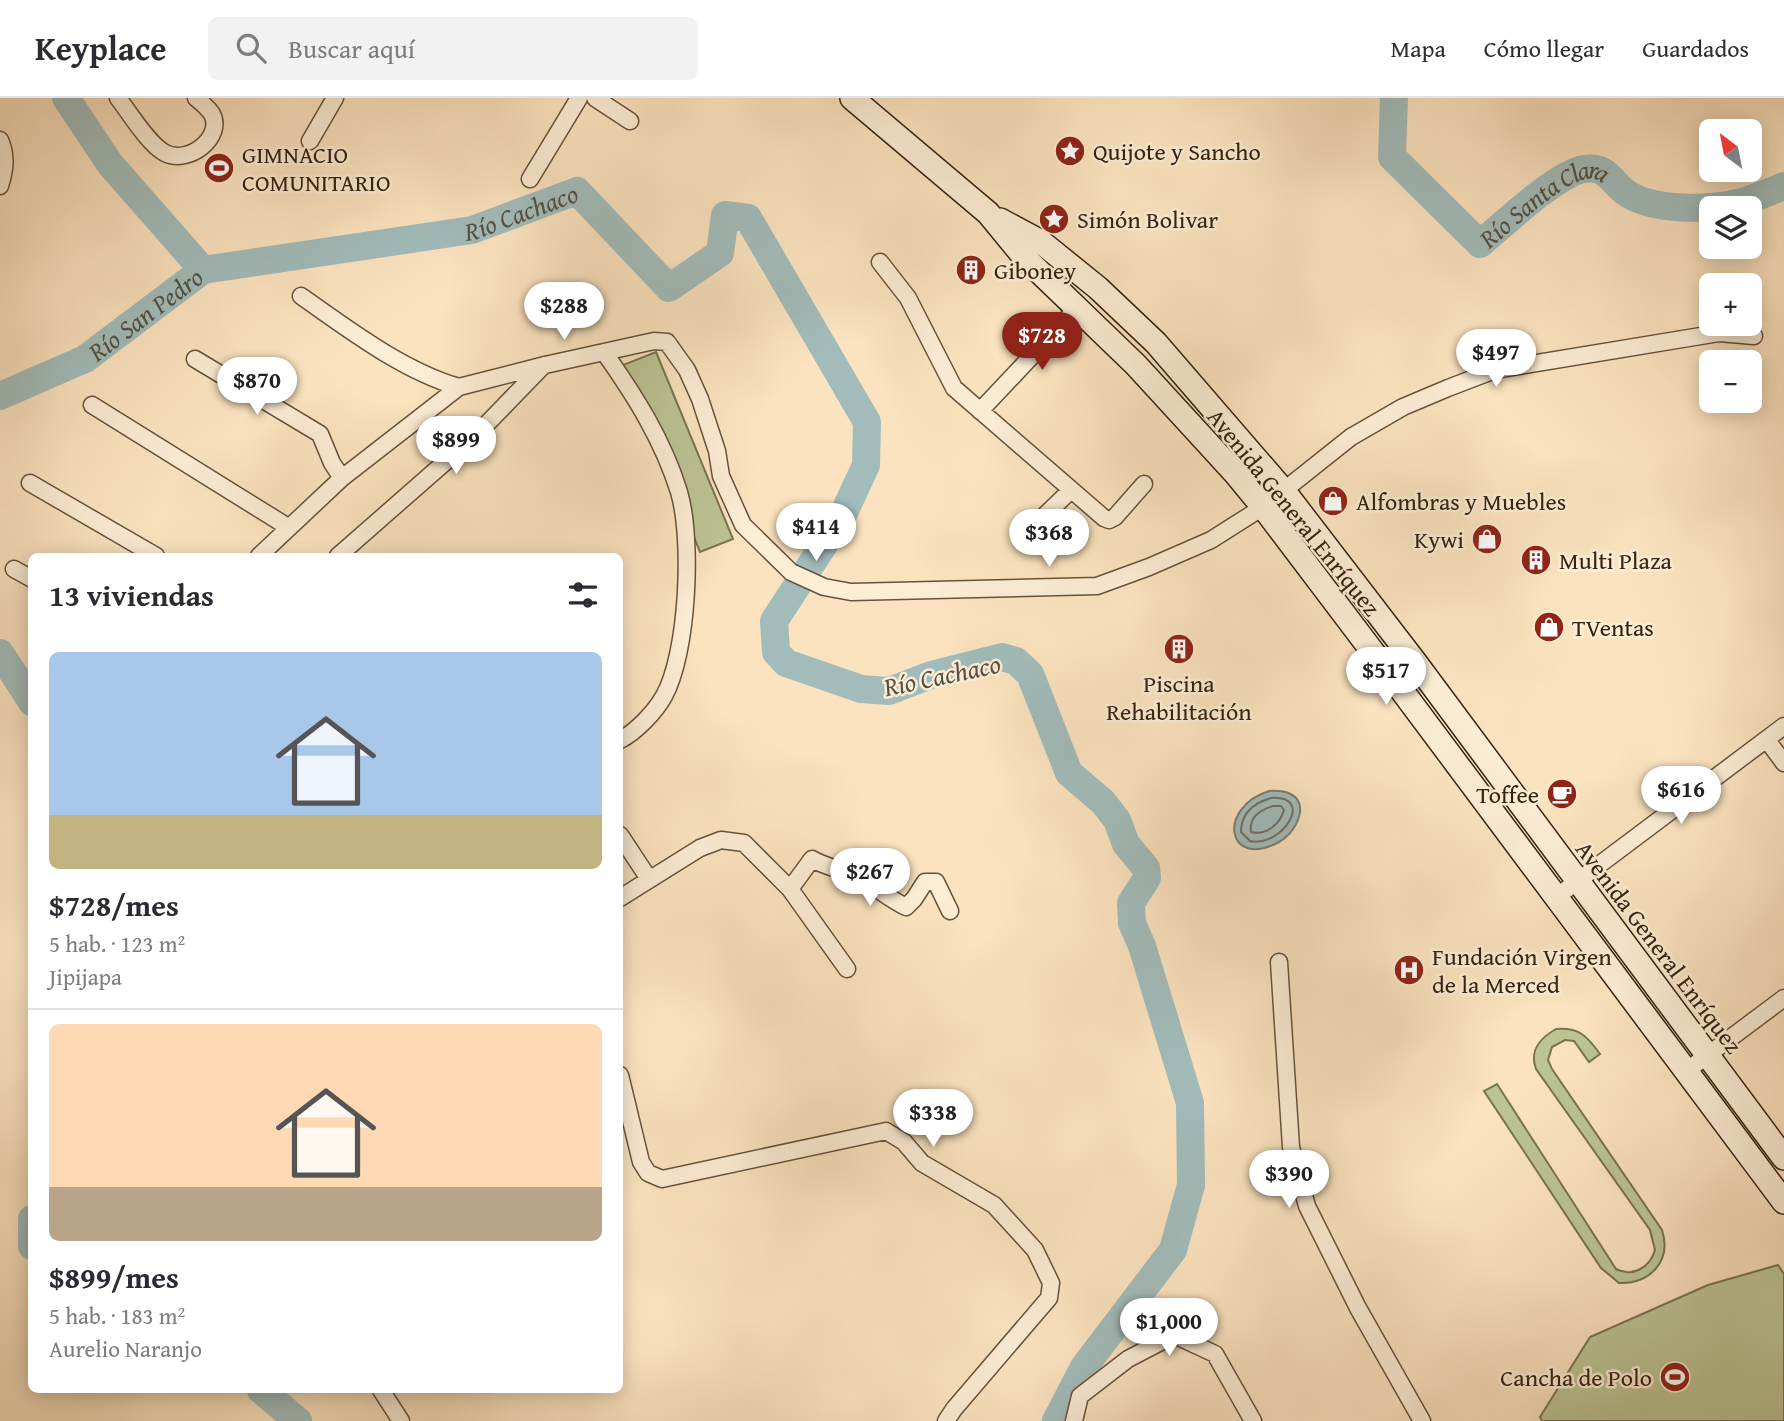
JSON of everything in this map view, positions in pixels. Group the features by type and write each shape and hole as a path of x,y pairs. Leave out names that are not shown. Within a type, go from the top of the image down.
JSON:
{"main road":[{"name":"Avenida General Enríquez","path":"852,98 988,213 1025,258 1136,365 1235,473 1394,680 1784,1202"},
{"name":"Avenida General Enríquez","path":"988,213 1041,242 1098,288 1156,343 1254,456 1415,662 1784,1158"},
{"path":"1235,473 1254,456"},
{"path":"1394,680 1415,662"}],"street":[{"path":"118,98 161,151 173,156 194,153 203,148 209,137 214,124 212,114 196,98"},
{"path":"310,141 335,98"},
{"path":"530,179 579,98"},
{"path":"595,98 630,121"},
{"path":"0,139 4,148 6,169 0,186"},
{"path":"880,262 908,298 954,388 1071,490 1109,520 1144,484"},
{"path":"300,296 345,327 432,379 459,387"},
{"path":"980,411 1077,308"},
{"path":"262,553 342,478 459,387 654,341 667,342 687,370 700,399 721,476 743,525 792,572 824,587 851,592 1097,586 1149,568 1211,540 1263,507 1351,437 1403,407 1496,370 1701,336"},
{"path":"604,352 635,395 664,451 680,495 688,543 682,628 673,675 664,698 630,735 623,738"},
{"path":"195,359 320,434 332,463 342,478"},
{"path":"341,553 476,435 545,365"},
{"path":"92,405 288,527"},
{"path":"30,483 151,553"},
{"path":"1037,523 1071,490"},
{"path":"14,569 28,577"},
{"path":"1555,898 1784,726"},
{"path":"1767,740 1784,763"},
{"path":"623,840 649,879"},
{"path":"623,896 700,848 720,840 744,843 790,889 847,969"},
{"path":"790,889 812,859 826,867 861,879 906,907 915,899 925,882 936,882 950,911"},
{"path":"1279,962 1291,1147 1307,1206 1358,1308 1422,1421"},
{"path":"1685,1072 1784,998"},
{"path":"623,1087 641,1161 648,1173 662,1178 886,1131 904,1142 922,1163 994,1205 1035,1250 1051,1283 1049,1298 946,1421"},
{"path":"1074,1421 1080,1396 1128,1359 1174,1335 1215,1354 1253,1421"},
{"path":"384,1393 401,1421"}],"green space":[{"path":"656,352 733,539 700,552 623,365"},
{"path":"1556,1029 1577,1031 1591,1042 1600,1054 1589,1062 1574,1041 1565,1040 1552,1047 1548,1060 1662,1230 1664,1252 1661,1261 1649,1275 1640,1280 1619,1283 1601,1268 1484,1091 1497,1084 1616,1269 1629,1272 1645,1266 1655,1250 1650,1230 1536,1069 1534,1056 1537,1045"},
{"name":"Cancha de Polo","path":"1778,1265 1784,1274 1784,1421 1542,1421 1540,1417 1590,1337 1708,1285"}],"water":[{"path":"1269,791 1285,792 1295,797 1300,806 1297,821 1290,833 1279,842 1261,849 1248,848 1239,843 1235,822 1241,810 1252,799"}],"waterway":[{"name":"Río San Pedro","path":"0,396 85,359 203,270 110,164 66,98"},
{"name":"Río Santa Clara","path":"1394,98 1392,157 1480,244 1545,190 1559,180 1584,169 1599,170 1622,190 1639,200 1682,208 1738,203 1784,186"},
{"name":"Río Cachaco","path":"203,270 472,230 577,191 669,288 720,253 725,215 748,218 867,422 866,465 842,517 774,621 776,652 786,663 861,689 889,691 931,675 1002,657 1016,661 1030,674 1069,773 1103,802 1117,820 1126,844 1146,868 1147,878 1131,903 1132,923 1142,946 1190,1103 1191,1185 1173,1250 1084,1367 1056,1421"},
{"name":"Río San Pedro","path":"0,653 28,696"},
{"name":"Río San Pedro","path":"265,1393 298,1421"}],"place":[{"name":"Quijote y Sancho","path":"1070,151"},
{"name":"GIMNACIO COMUNITARIO","path":"219,168"},
{"name":"Simón Bolivar","path":"1054,219"},
{"name":"Giboney","path":"971,270"},
{"name":"Alfombras y Muebles","path":"1333,501"},
{"name":"Kywi","path":"1487,539"},
{"name":"Multi Plaza","path":"1536,560"},
{"name":"TVentas","path":"1549,627"},
{"name":"Piscina Rehabilitación","path":"1179,649"},
{"name":"Toffee","path":"1562,794"},
{"name":"Fundación Virgen de la Merced","path":"1409,970"},
{"name":"Cancha de Polo","path":"1675,1377"}]}
